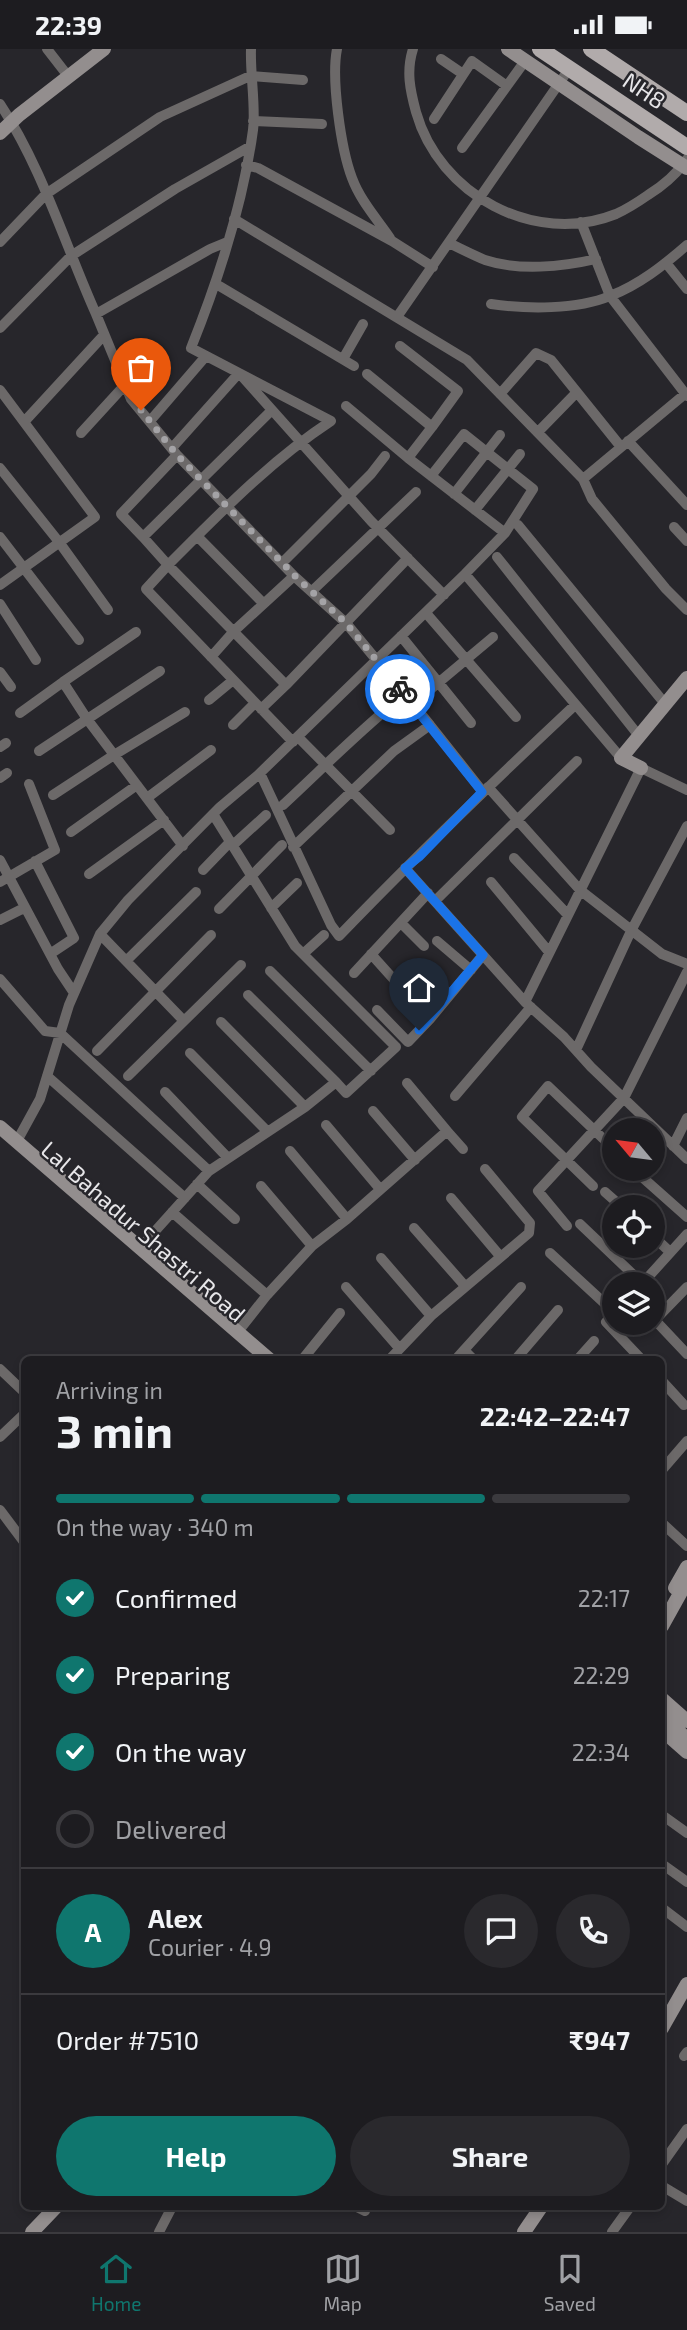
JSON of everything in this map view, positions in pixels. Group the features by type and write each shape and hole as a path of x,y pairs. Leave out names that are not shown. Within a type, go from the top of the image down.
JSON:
{"main road":[{"path":"0,133 104,49"},
{"path":"509,49 558,84 686,164"},
{"name":"NH8","path":"540,49 687,147"},
{"name":"NH8","path":"591,49 687,113"},
{"path":"641,768 621,758 687,678"},
{"path":"4,1136 237,1333 260,1356"},
{"name":"Lal Bahadur Shastri Road","path":"4,1136 260,1356"},
{"path":"665,1606 687,1567"},
{"path":"665,1621 687,1581"},
{"path":"665,1693 687,1711"},
{"path":"665,1702 687,1721"},
{"path":"665,1719 687,1739"},
{"path":"665,1733 687,1752"},
{"path":"665,2023 687,1984"},
{"path":"32,2232 53,2210"},
{"path":"42,2232 63,2210"},
{"path":"524,2232 539,2210"}],"street":[{"path":"47,49 68,76"},
{"path":"251,49 253,121 246,165 216,284 191,348 331,422 300,442 227,507 146,589 232,681 326,766 390,830"},
{"path":"337,49 336,96 352,177 362,197 392,241"},
{"path":"413,49 408,63 409,84 426,139 439,161 479,199 498,210 524,219 569,223 615,214 667,183 686,164"},
{"path":"441,59 463,74"},
{"path":"434,119 472,61 507,86"},
{"path":"462,148 525,61"},
{"path":"397,317 569,69"},
{"path":"0,242 46,194 160,117 250,76 303,80"},
{"path":"0,104 12,122 46,194 131,399 201,480 295,576 346,623 485,789 580,890 662,954 687,964"},
{"path":"253,121 322,124"},
{"path":"0,328 71,256 175,189 249,147"},
{"path":"246,165 258,168 392,241 433,267"},
{"path":"234,219 467,359 583,479 592,499 666,589 687,610"},
{"path":"582,222 610,296 686,395 583,479"},
{"path":"96,314 210,249 228,242"},
{"path":"449,243 485,260 513,265 560,265 596,259"},
{"path":"491,304 530,308 592,302 610,296 666,264 687,245"},
{"path":"666,264 687,289"},
{"path":"216,284 354,366"},
{"path":"342,359 363,324"},
{"path":"24,422 104,335"},
{"path":"400,346 458,391 408,458"},
{"path":"500,394 536,353 551,360 624,444 687,505"},
{"path":"150,421 206,356"},
{"path":"239,373 379,529 444,595"},
{"path":"239,373 121,514 286,685"},
{"path":"367,374 432,426"},
{"path":"81,433 124,386"},
{"path":"0,390 95,517 0,585"},
{"path":"538,432 577,392"},
{"path":"346,406 505,533"},
{"path":"142,537 272,410"},
{"path":"4,1136 40,1099 74,993 100,934 128,900 213,814 260,773 466,574 505,533 533,489 464,434 431,476"},
{"path":"454,494 500,435"},
{"path":"475,510 520,454"},
{"path":"282,563 371,474 385,456"},
{"path":"0,468 59,542 108,610"},
{"path":"312,591 416,492"},
{"path":"518,525 666,705"},
{"path":"674,527 687,541"},
{"path":"197,536 263,603"},
{"path":"0,537 79,640"},
{"path":"497,557 639,736"},
{"path":"233,725 286,685 408,558"},
{"path":"466,574 621,758"},
{"path":"211,657 263,603 295,576"},
{"path":"0,604 36,660"},
{"path":"426,613 516,717"},
{"path":"20,713 136,632"},
{"path":"401,636 471,723"},
{"path":"413,704 493,637"},
{"path":"0,671 11,687"},
{"path":"39,751 160,671"},
{"path":"209,700 232,681"},
{"path":"62,682 183,846"},
{"path":"283,805 368,723 405,694"},
{"path":"260,773 288,846 339,936 485,789 575,705"},
{"path":"54,795 185,712"},
{"path":"219,909 251,876 394,751 430,725"},
{"path":"146,798 211,750"},
{"path":"354,973 401,923 517,820 577,761"},
{"path":"455,1096 528,1004 549,952 641,768 687,790"},
{"path":"4,880 55,850 29,785"},
{"path":"71,832 137,785"},
{"path":"213,814 295,946 396,1047 346,1093 248,995"},
{"path":"203,870 266,815"},
{"path":"89,874 164,820"},
{"path":"576,1050 631,931 687,826"},
{"path":"514,858 568,915"},
{"path":"0,860 4,880 24,908 74,993"},
{"path":"35,861 74,938 50,954"},
{"path":"405,868 528,1004 687,1159"},
{"path":"271,908 297,883"},
{"path":"491,883 549,952"},
{"path":"126,961 196,892"},
{"path":"0,920 24,908"},
{"path":"401,923 424,946"},
{"path":"100,934 184,1021"},
{"path":"97,1051 211,935"},
{"path":"303,954 324,935"},
{"path":"437,941 471,970"},
{"path":"371,954 430,1019"},
{"path":"377,1010 408,1042 483,955"},
{"path":"416,964 450,995"},
{"path":"128,1076 242,965"},
{"path":"270,971 371,1071"},
{"path":"567,1226 538,1191 624,1098 687,972"},
{"path":"0,979 45,1031 61,1033 209,1171"},
{"path":"221,1022 305,1107"},
{"path":"190,1053 267,1131"},
{"path":"47,1076 185,1198"},
{"path":"139,1249 209,1171 305,1107 336,1082"},
{"path":"407,1083 463,1149"},
{"path":"593,1186 522,1117 548,1086 602,1138"},
{"path":"165,1091 228,1158"},
{"path":"373,1111 415,1160"},
{"path":"673,1146 687,1118"},
{"path":"326,1125 380,1189"},
{"path":"237,1333 312,1246 347,1219 447,1131"},
{"path":"290,1151 347,1219"},
{"path":"392,1356 431,1316 529,1233 530,1223 485,1169"},
{"path":"646,1181 687,1217"},
{"path":"197,1184 235,1219"},
{"path":"261,1186 312,1246"},
{"path":"605,1192 608,1195"},
{"path":"451,1198 500,1256"},
{"path":"172,1212 267,1295"},
{"path":"580,1224 630,1272"},
{"path":"414,1228 465,1286"},
{"path":"652,1272 687,1234"},
{"path":"665,1247 670,1252"},
{"path":"550,1253 602,1301"},
{"path":"380,1258 431,1316"},
{"path":"346,1287 399,1348"},
{"path":"459,1356 521,1287"},
{"path":"665,1308 687,1287"},
{"path":"518,1356 558,1310"},
{"path":"305,1356 340,1313"},
{"path":"665,1331 687,1354"},
{"path":"618,1335 638,1356"},
{"path":"581,1356 594,1341"},
{"path":"464,1350 470,1356"},
{"path":"0,1369 21,1389"},
{"path":"665,1384 684,1405"},
{"path":"0,1437 21,1417"},
{"path":"665,1467 687,1441"},
{"path":"0,1510 21,1538"},
{"path":"665,1526 687,1546"},
{"path":"665,1817 687,1833"},
{"path":"665,1866 687,1882"},
{"path":"665,1910 687,1927"},
{"path":"665,2160 687,2129"},
{"path":"665,2188 687,2201"},
{"path":"159,2232 170,2210"},
{"path":"612,2232 628,2210"}],"way so far":[{"path":"141,410 177,455 295,576 346,623 400,689"}],"route":[{"path":"400,689 482,792 405,868 483,955 419,1030"}]}
